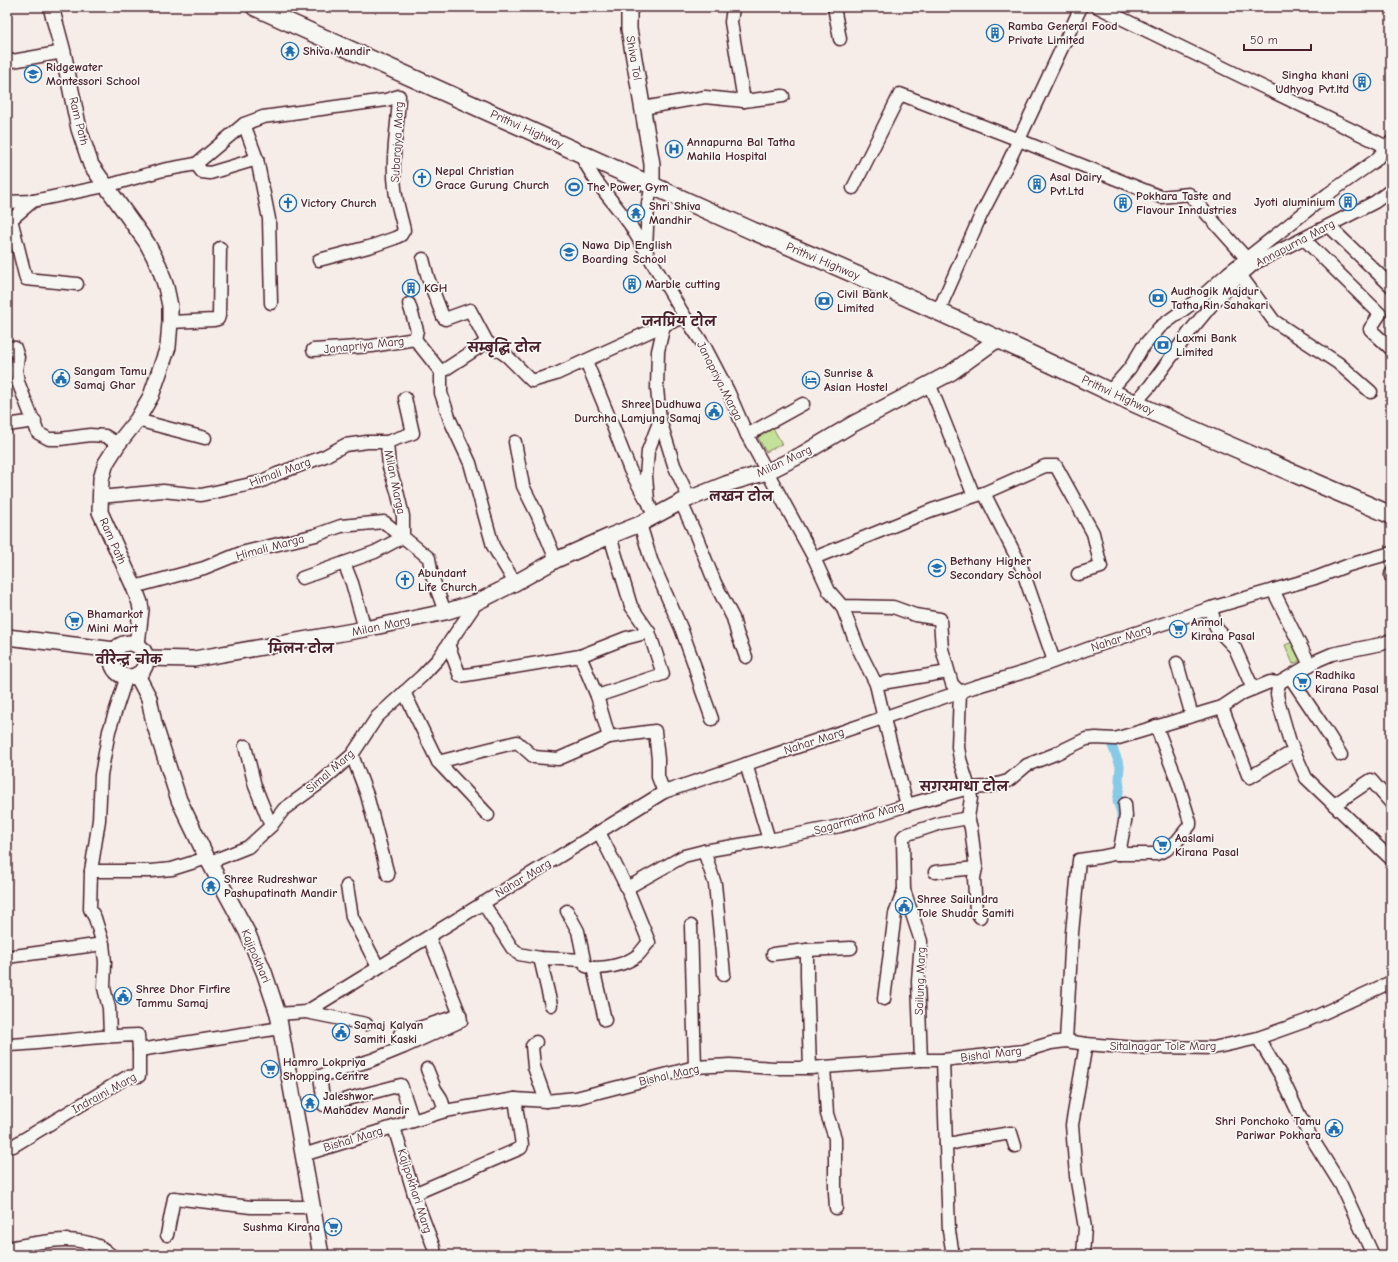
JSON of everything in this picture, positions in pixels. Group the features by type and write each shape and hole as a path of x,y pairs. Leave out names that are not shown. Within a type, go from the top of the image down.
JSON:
{"highway":[{"name":"Prithvi Highway","path":"268,9 652,186 753,231 814,256 998,339 1109,392 1216,440 1391,515"}],"main road":[{"name":"Ram Path","path":"51,7 63,52 79,129 91,165 105,186"},
{"name":"Shiva Tol","path":"631,7 629,13 629,29 652,164 652,186"},
{"path":"105,186 147,243 159,266 170,306 168,348 151,396 137,420"},
{"name":"Milan Marg","path":"146,658 194,659 365,629 445,612 477,602 556,560 640,524 685,500 726,484 767,472 801,455 853,424 952,372 998,339"},
{"name":"Ram Path","path":"137,420 118,444 106,463 101,479 100,497 100,512 134,587 141,610 137,644"},
{"path":"7,637 115,650"},
{"path":"125,643 137,644 144,652 146,658 144,668 130,675 118,672 112,664 115,650 125,643"},
{"name":"Kajipokhari","path":"130,675 149,698 154,723 179,800 208,860 247,932 264,972 280,1021 321,1255"}],"street":[{"path":"834,7 840,39"},
{"path":"938,312 981,215 1019,140 1081,7"},
{"path":"1098,7 1389,144 1376,160 1328,194 1247,258 1201,297 1160,327 1142,348 1130,368 1109,392"},
{"path":"733,8 732,22 744,101"},
{"path":"7,62 63,52"},
{"path":"853,188 900,94 1161,197 1189,194 1247,258"},
{"name":"Subarajya Marg","path":"7,202 33,201 105,186 163,170 196,164 244,124 263,117 386,100 399,96 398,118 394,143 394,167 395,188 404,230 401,235 383,242 319,260"},
{"path":"643,108 705,97 744,101 783,96"},
{"path":"244,124 257,159 269,220 270,303"},
{"name":"Janapriya Marga","path":"579,152 596,181 629,223 684,317 705,347 728,391 747,435 814,558 829,591 842,606 858,648 876,684 884,720 907,804"},
{"path":"196,164 202,172 210,173 257,159"},
{"path":"646,251 648,203 652,186"},
{"name":"Annapurna Marg","path":"1135,403 1150,386 1191,330 1215,301 1233,282 1255,263 1388,196"},
{"path":"33,201 9,221 26,279 77,284"},
{"path":"1329,226 1391,286"},
{"path":"1304,239 1380,314 1370,329 1391,349"},
{"path":"170,322 218,319 220,248"},
{"path":"423,259 442,317 445,319 470,310 487,342 507,356 532,381 556,374 684,317"},
{"path":"1241,276 1274,321 1338,362 1371,392"},
{"path":"409,304 417,330 414,339 441,372 441,393 450,420 470,463 493,546 515,583"},
{"path":"664,325 658,351 657,388 660,420 685,500 706,560 715,583 733,618 746,657"},
{"name":"Janapriya Marg","path":"313,350 372,346 414,339"},
{"path":"441,372 487,342"},
{"path":"7,346 15,348 17,352 16,370 18,382 35,421 38,433 49,439 90,435 105,436 118,444"},
{"path":"586,361 630,470 648,501 654,517"},
{"path":"929,383 979,494 1021,566 1054,661"},
{"name":"Milan Marga","path":"403,537 403,516 389,467 387,442 413,434 405,398"},
{"path":"747,435 803,404"},
{"path":"137,420 205,438"},
{"path":"648,501 646,476 648,451 660,420"},
{"path":"7,425 35,421"},
{"name":"Himali Marg","path":"100,497 163,491 201,495 260,482 276,474 325,456 346,445 366,442 387,442"},
{"path":"514,442 523,486 537,514 556,560"},
{"path":"814,558 932,510 979,494 1045,466 1056,466 1093,534 1101,567 1078,574"},
{"name":"Himali Marga","path":"134,587 204,568 241,554 316,535 341,526 384,522 403,537"},
{"path":"640,524 651,560 681,628 712,719"},
{"path":"597,696 663,674 649,632 632,606 610,536"},
{"path":"302,578 375,552 403,537 429,558 432,576 445,612"},
{"name":"Nahar Marg","path":"280,1021 306,1012 664,792 884,720 1211,608 1391,553"},
{"path":"344,563 352,583 365,629"},
{"path":"1273,590 1310,665"},
{"name":"Simal Marg","path":"91,871 151,871 172,869 208,860 248,847 271,826 284,809 320,783 352,755 377,717 438,659 477,602"},
{"path":"842,606 893,607 915,615 940,620 942,650 952,684 960,694 959,752 971,798 968,818 971,828 976,868 974,878 976,911 980,917"},
{"path":"1211,608 1216,628 1235,648 1252,689"},
{"path":"448,644 460,676 580,656 626,638 649,632"},
{"name":"Sagarmatha Marg","path":"627,888 684,856 840,826 907,804 969,788 987,787 1008,781 1027,765 1055,754 1086,739 1115,739 1222,707 1233,698 1270,682 1279,683 1332,654 1380,644 1391,640"},
{"path":"580,656 597,696 609,737"},
{"path":"1177,663 1192,716"},
{"path":"876,684 948,672"},
{"path":"110,1035 109,1008 104,988 105,962 103,944 96,918 90,909 91,871 99,820 101,776 109,731 125,682 130,675"},
{"path":"1290,677 1341,755"},
{"path":"1279,683 1277,694 1279,704 1290,742 1306,778 1391,859"},
{"path":"404,692 438,762 488,815"},
{"path":"1222,707 1250,777 1287,755"},
{"path":"1066,1041 1072,933 1079,860 1110,854 1156,854 1162,852 1177,841 1190,826 1177,780 1156,726"},
{"path":"438,762 517,742 534,757 558,759 609,737 655,731 658,777 664,792"},
{"path":"245,746 255,786 271,826"},
{"path":"352,755 367,795 388,875"},
{"path":"746,764 769,840"},
{"path":"1334,805 1371,780 1391,803"},
{"path":"1119,854 1125,823 1125,804"},
{"name":"Sailung Marg","path":"921,1060 918,980 921,941 904,890 904,836 941,823 968,818"},
{"path":"483,903 512,948 519,954 608,968 621,964 638,955 649,942 627,888 599,832"},
{"path":"704,851 715,884 724,974"},
{"path":"935,872 976,868"},
{"path":"347,886 352,917 378,967"},
{"path":"884,999 895,914 904,890"},
{"path":"567,910 578,931 605,1020"},
{"path":"691,926 695,1067"},
{"path":"413,1121 400,1085 324,1105 320,1076 372,1060 461,1021 429,936"},
{"path":"7,957 103,944"},
{"path":"773,954 807,950 852,948"},
{"path":"807,950 806,976 810,1068"},
{"path":"540,958 551,1005"},
{"name":"Sitalnagar Tole Marg","path":"1066,1041 1137,1048 1213,1048 1258,1038 1306,1021 1391,982"},
{"path":"306,1012 366,1024"},
{"path":"400,1034 460,1015"},
{"path":"7,1045 32,1044 110,1035 138,1035 140,1050 280,1021"},
{"path":"1258,1038 1281,1076 1306,1128 1341,1185 1373,1255"},
{"name":"Bishal Marg","path":"303,1155 445,1111 515,1099 546,1101 576,1098 695,1067 730,1065 773,1068 810,1068 921,1060 943,1060 1024,1051 1051,1043 1066,1041"},
{"path":"536,1042 532,1046 534,1067 546,1101"},
{"path":"1083,1255 1085,1228 1076,1176 1072,1125 1086,1044"},
{"name":"Indraini Marg","path":"7,1147 13,1146 127,1077 139,1076 140,1050"},
{"path":"943,1060 949,1231 953,1255"},
{"path":"824,1067 828,1114 834,1138 836,1208"},
{"path":"427,1069 435,1089 441,1098 445,1111"},
{"path":"414,1194 521,1148 522,1145 515,1099"},
{"name":"Kajipokhari Marg","path":"394,1127 414,1194 434,1248 435,1255"},
{"path":"946,1145 962,1140 1011,1133 1015,1146"},
{"path":"167,1235 174,1198 250,1207 312,1207"},
{"path":"7,1248 51,1241 82,1241 99,1246 111,1255"}],"green space":[{"path":"772,426 782,444 766,452 756,434"},
{"path":"1295,641 1304,659 1293,664 1285,645"}],"waterway":[{"path":"1111,743 1120,766 1120,787 1117,801 1121,817"}],"place":[{"name":"Ramba General Food Private Limited","path":"995,33"},
{"name":"Shiva Mandir","path":"290,51"},
{"name":"Ridgewater Montessori School","path":"33,74"},
{"name":"Singha khani Udhyog Pvt.ltd","path":"1362,82"},
{"name":"Annapurna Bal Tatha Mahila Hospital","path":"674,149"},
{"name":"Nepal Christian Grace Gurung Church","path":"422,178"},
{"name":"Asal Dairy Pvt.Ltd","path":"1037,184"},
{"name":"The Power Gym","path":"574,187"},
{"name":"Jyoti aluminium","path":"1348,202"},
{"name":"Victory Church","path":"288,203"},
{"name":"Pokhara Taste and Flavour Inndustries","path":"1123,203"},
{"name":"Shri Shiva Mandhir","path":"636,213"},
{"name":"Nawa Dip English Boarding School","path":"569,252"},
{"name":"Marble cutting","path":"632,284"},
{"name":"KGH","path":"411,288"},
{"name":"Audhogik Majdur Tatha Rin Sahakari","path":"1158,298"},
{"name":"Civil Bank Limited","path":"824,301"},
{"name":"Laxmi Bank Limited","path":"1163,345"},
{"name":"Sangam Tamu Samaj Ghar","path":"61,378"},
{"name":"Sunrise & Asian Hostel","path":"811,380"},
{"name":"Shree Dudhuwa Durchha Lamjung Samaj","path":"714,411"},
{"name":"Bethany Higher Secondary School","path":"937,568"},
{"name":"Abundant Life Church","path":"405,580"},
{"name":"Bhamarkot Mini Mart","path":"74,621"},
{"name":"Anmol Kirana Pasal","path":"1178,629"},
{"name":"Radhika Kirana Pasal","path":"1302,682"},
{"name":"Aaslami Kirana Pasal","path":"1162,845"},
{"name":"Shree Rudreshwar Pashupatinath Mandir","path":"211,886"},
{"name":"Shree Sailundra Tole Shudar Samiti","path":"904,906"},
{"name":"Shree Dhor Firfire Tammu Samaj","path":"123,996"},
{"name":"Samaj Kalyan Samiti Kaski","path":"341,1032"},
{"name":"Hamro Lokpriya Shopping Centre","path":"270,1069"},
{"name":"Jaleshwor Mahadev Mandir","path":"310,1103"},
{"name":"Shri Ponchoko Tamu Pariwar Pokhara","path":"1334,1128"},
{"name":"Sushma Kirana","path":"333,1227"}],"district":[{"name":"जनप्रिय टोल","path":"679,321"},
{"name":"सम्बृद्धि टोल","path":"504,347"},
{"name":"लखन टोल","path":"741,496"},
{"name":"मिलन टोल","path":"301,648"},
{"name":"वीरेन्द्र चोक","path":"129,659"},
{"name":"सगरमाथा टोल","path":"964,786"}]}
